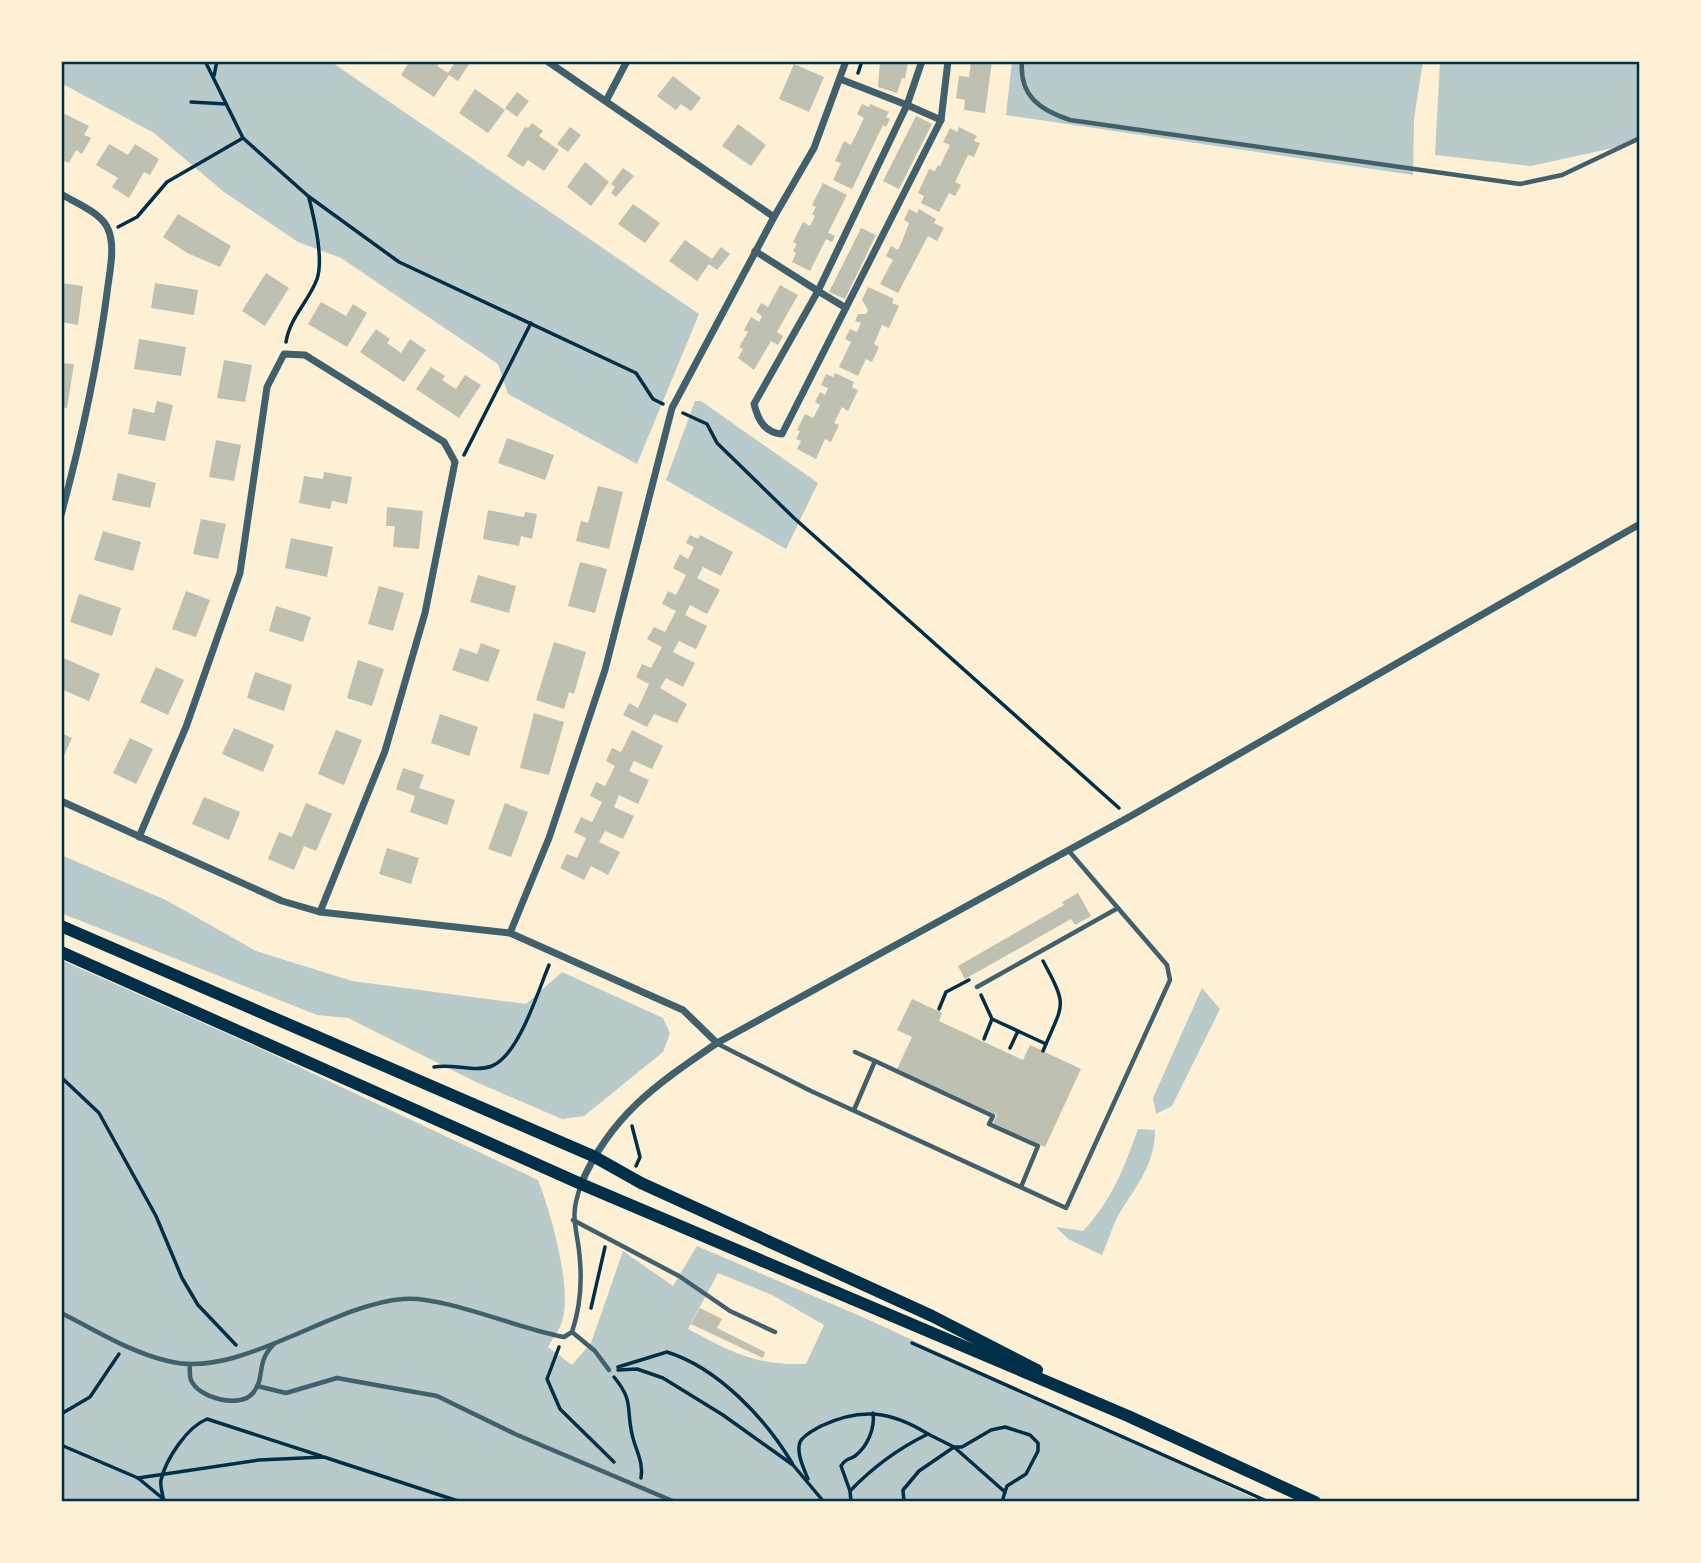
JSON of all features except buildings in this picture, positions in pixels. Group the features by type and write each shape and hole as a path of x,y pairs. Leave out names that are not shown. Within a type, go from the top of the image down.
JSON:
{"main road":[{"path":"61,926 593,1156 641,1182 932,1316 1128,1416"},
{"path":"61,951 581,1184 1128,1416 1315,1502"}],"street":[{"path":"547,61 774,217"},
{"path":"606,101 626,61"},
{"path":"510,933 549,838 605,670 672,408 755,251 814,148 846,61"},
{"path":"922,61 907,105 818,291 754,404 758,420 773,433 782,433 941,120 948,61"},
{"path":"840,79 941,120"},
{"path":"61,194 103,220 109,231 111,255 100,348 85,424 61,515"},
{"path":"755,251 846,308"},
{"path":"139,837 186,727 240,573 267,387 284,354 305,355 444,442 455,462 425,613 385,751 320,912"},
{"path":"581,1184 593,1156 628,1111 661,1081 717,1044 1129,817 1640,524"},
{"path":"61,801 282,901 320,912 510,933 683,1010 717,1044"}],"lane":[{"path":"1022,61 1024,86 1034,103 1047,112 1070,120 1520,184 1562,175 1640,138"},
{"path":"717,1044 1066,1208 1170,980 1167,965 1068,850"},
{"path":"977,987 1118,908"},
{"path":"855,1052 993,1116 989,1124 1038,1146 1021,1187"},
{"path":"854,1110 875,1061"},
{"path":"62,1312 124,1345 169,1362 190,1363 244,1354 364,1305 405,1298 447,1306 564,1337 572,1332 580,1309 580,1259 572,1220 581,1184"},
{"path":"572,1220 679,1276 730,1311 775,1332"},
{"path":"572,1332 595,1352 609,1370"},
{"path":"190,1363 190,1378 208,1395 233,1400 245,1399 257,1385 264,1354 277,1340"},
{"path":"257,1385 286,1393 337,1378 437,1396 515,1434 640,1484 675,1502"}],"path":[{"path":"205,61 243,138 308,196 399,262 636,373 653,399 707,424 717,443 794,518 1129,817"},
{"path":"214,79 217,61"},
{"path":"191,102 226,104"},
{"path":"109,231 137,217 167,182 243,138"},
{"path":"284,354 288,327 318,277 317,229 308,196"},
{"path":"455,462 465,454 531,323"},
{"path":"434,1067 449,1064 466,1068 491,1067 509,1056 555,953"},
{"path":"1038,953 1061,995 1062,1004 1043,1051"},
{"path":"939,1009 946,992 971,979 992,1019 1046,1044"},
{"path":"984,1040 992,1019"},
{"path":"1010,1048 1018,1031"},
{"path":"61,1077 99,1113 156,1216 182,1278 198,1306 244,1354"},
{"path":"590,1314 605,1236"},
{"path":"564,1337 547,1379 560,1409 629,1480"},
{"path":"905,1340 1269,1502"},
{"path":"61,1414 90,1397 124,1345"},
{"path":"609,1370 667,1352 699,1366 768,1428 793,1465 824,1502"},
{"path":"609,1370 637,1369 663,1378 747,1431 793,1465"},
{"path":"609,1370 626,1391 632,1416 631,1431 642,1469 640,1484"},
{"path":"809,1483 799,1447 801,1440 812,1430 842,1416 873,1413 911,1424 954,1447 1005,1492"},
{"path":"851,1502 841,1466 846,1458 855,1456 873,1433 873,1413"},
{"path":"163,1497 160,1482 178,1446 199,1423 207,1419 461,1502"},
{"path":"904,1502 903,1490 919,1471 954,1447 962,1447 991,1430 1005,1427 1030,1436 1038,1443 1038,1451 1026,1474 1007,1486 1002,1502"},
{"path":"849,1491 889,1455 928,1434"},
{"path":"61,1445 138,1478 167,1502"},
{"path":"138,1478 247,1461 324,1457"}],"shaded area":[{"path":"61,61 330,61 699,314 637,464 508,394 498,364 341,258 298,242 224,192 154,133 61,83"},
{"path":"1012,61 1423,61 1414,119 1413,175 1006,115"},
{"path":"1440,61 1640,61 1640,128 1636,143 1531,166 1435,155"},
{"path":"695,401 701,401 818,483 786,549 666,480"},
{"path":"61,855 166,900 256,951 352,981 526,1004 562,972 663,1018 670,1033 663,1052 584,1116 562,1119 476,1082 348,1018 317,1015 61,913"},
{"path":"61,960 257,1047 538,1180 554,1229 564,1287 563,1318 548,1347 572,1365 591,1343 623,1251 673,1286 697,1246 867,1319 1262,1502 327,1502 267,1499 265,1502 61,1502","holes":["718,1273 772,1295 824,1325 806,1364 772,1362 744,1356 688,1329"]},
{"path":"1202,988 1220,1009 1172,1106 1156,1114 1153,1098"},
{"path":"1138,1129 1155,1130 1152,1154 1117,1219 1102,1255 1068,1239 1056,1227 1083,1231 1116,1183"}]}
